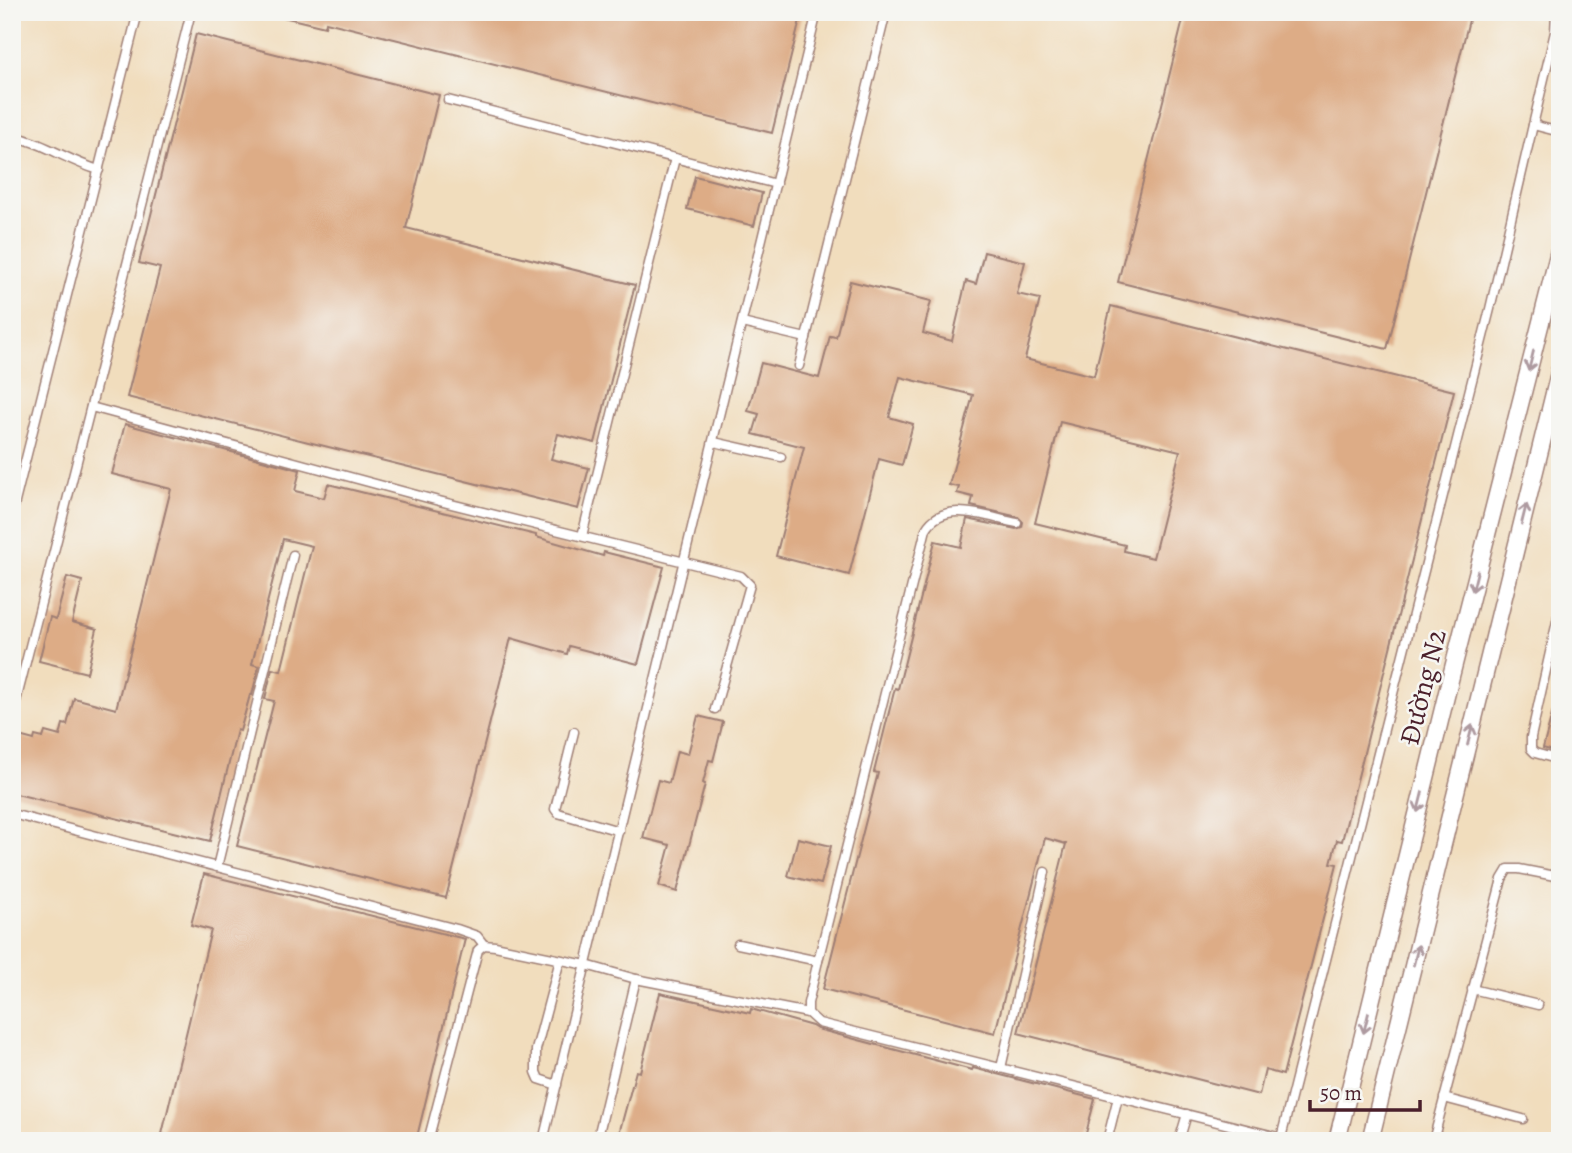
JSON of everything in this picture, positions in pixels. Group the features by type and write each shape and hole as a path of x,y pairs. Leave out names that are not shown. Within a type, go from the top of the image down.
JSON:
{"street":[{"name":"Đường N2","path":"1337,1141 1560,247"},
{"name":"Đường N2","path":"1370,1141 1560,369"}],"lane":[{"path":"12,514 138,12"},
{"path":"12,717 191,12"},
{"path":"543,1141 817,12"},
{"path":"799,366 886,12"},
{"path":"1282,1138 1486,322 1555,32 1556,12"},
{"path":"448,100 776,184"},
{"path":"1533,125 1560,132"},
{"path":"12,136 58,151 80,164 99,170"},
{"path":"582,536 675,158"},
{"path":"742,323 806,338"},
{"path":"91,407 435,500 741,576 750,585 715,709"},
{"path":"713,442 781,457"},
{"path":"808,1013 818,961 926,529 935,517 953,511 1017,523"},
{"path":"217,867 293,555"},
{"path":"1560,608 1531,737 1531,749 1535,753 1560,760"},
{"path":"574,732 555,809 558,813 619,831"},
{"path":"12,814 457,929 477,936 484,945"},
{"path":"1433,1141 1502,879 1508,869 1560,877"},
{"path":"1001,1068 1045,872"},
{"path":"737,944 818,961"},
{"path":"428,1141 478,950 484,945 808,1013 819,1023 1294,1141"},
{"path":"557,1085 539,1079 536,1050 559,960"},
{"path":"597,1141 636,979"},
{"path":"1472,989 1538,1005"},
{"path":"1107,1141 1118,1097"},
{"path":"1444,1098 1523,1119"},
{"path":"1179,1141 1187,1114"}],"building":[{"path":"284,12 802,12 772,133 326,22 325,27 283,17"},
{"path":"1185,12 1471,12 1387,349 1118,282"},
{"path":"196,34 439,95 406,228 635,285 595,443 558,434 551,459 589,468 578,509 127,397 160,268 139,263"},
{"path":"695,176 762,193 754,226 687,209"},
{"path":"984,252 1025,262 1017,294 1040,299 1025,359 1094,376 1111,306 1454,391 1342,841 1337,840 1331,863 1337,864 1283,1075 1265,1070 1259,1095 1018,1033 1066,844 1045,838 995,1033 823,989 878,773 874,772 895,688 898,689 935,541 961,547 967,519 1016,529 1022,527 1023,522 1018,517 971,506 973,497 957,493 959,487 949,485 973,395 900,377 889,417 913,424 902,465 879,459 849,575 776,556 804,447 753,434 759,414 748,411 761,363 819,378 830,336 836,337 850,281 931,301 923,333 952,341 966,281 976,284","holes":["1060,422 1180,451 1153,558 1124,551 1125,545 1035,523"]},
{"path":"125,424 300,470 295,491 324,498 328,484 536,535 603,556 604,552 664,567 638,664 569,646 567,654 511,638 446,898 237,846 274,701 265,699 272,669 281,671 312,546 283,539 252,664 259,666 252,695 240,731 237,730 210,841 12,793 12,763 19,736 34,740 35,736 43,738 45,732 60,736 63,724 67,725 74,698 116,709 171,489 112,474"},
{"path":"67,577 82,581 72,622 97,629 87,673 39,661 50,617 56,619"},
{"path":"1556,700 1560,701 1560,753 1543,748"},
{"path":"698,716 723,722 713,761 709,760 677,892 659,886 670,845 643,838 658,780 669,783 677,751 688,754"},
{"path":"798,838 831,846 821,884 788,876"},
{"path":"204,874 465,939 416,1141 188,1141 162,1134 211,930 191,925"},
{"path":"660,993 750,1013 751,1009 972,1070 973,1068 1095,1099 1084,1141 617,1141 636,1071 640,1072"}]}
